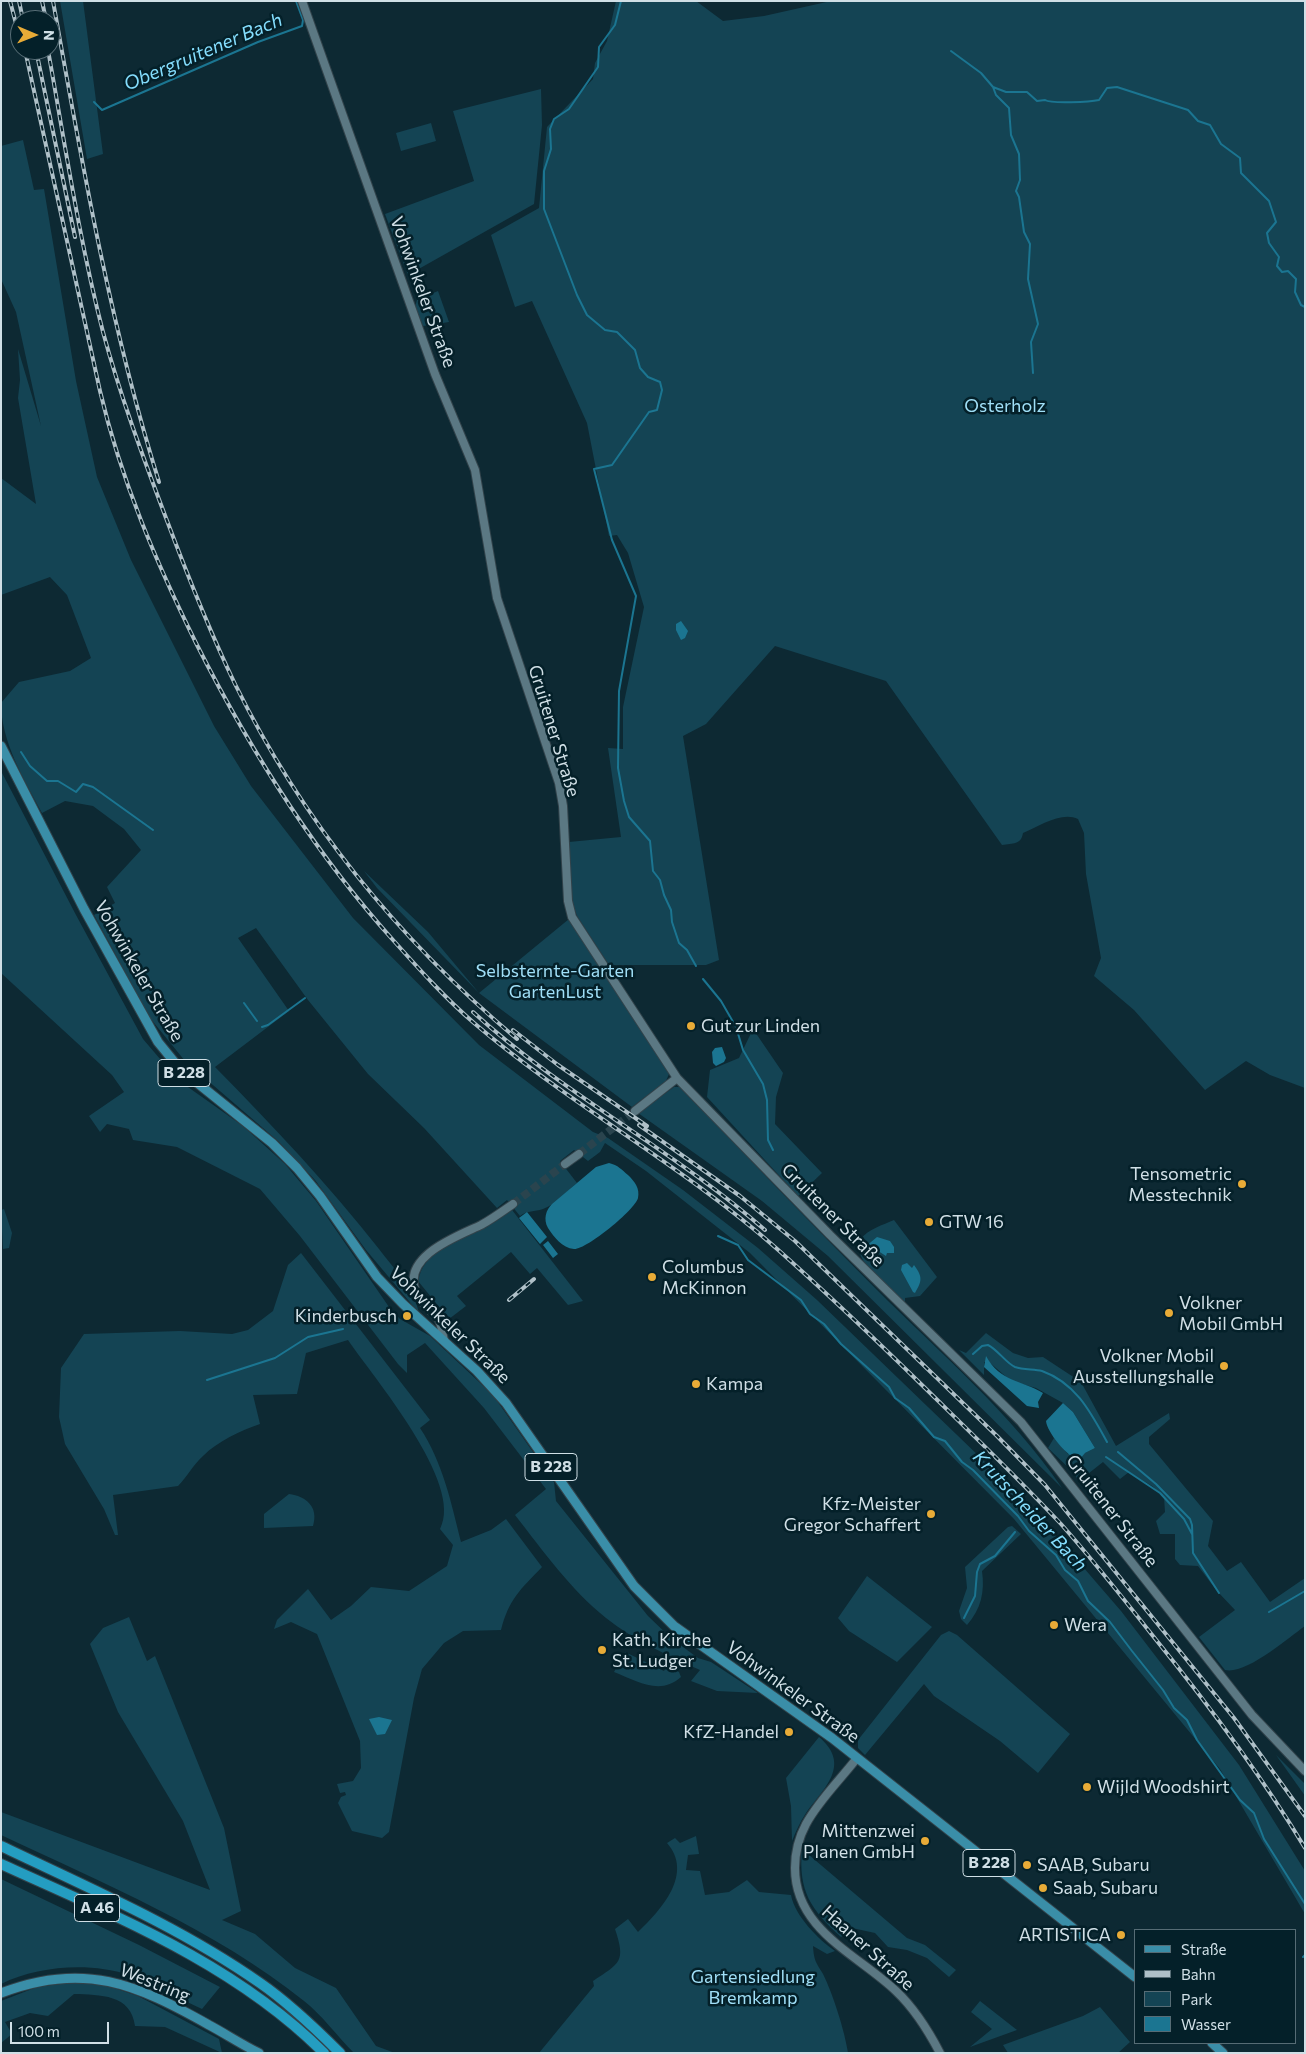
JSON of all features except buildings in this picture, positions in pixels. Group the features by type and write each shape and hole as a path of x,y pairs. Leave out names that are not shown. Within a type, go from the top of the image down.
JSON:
{"highway":[{"name":"A 46","path":"1,1846 121,1904 225,1960 282,2000 340,2053"},
{"name":"A 46","path":"1,1864 167,1940 216,1968 268,2004 323,2052"}],"main road":[{"name":"Vohwinkeler Straße","path":"1,746 80,901 158,1042 180,1069 272,1143 297,1168 320,1196 377,1277 403,1304 477,1371 506,1403 634,1586 648,1602 674,1626 703,1648 858,1758 1134,1976"},
{"name":"Westring","path":"1,1993 50,1979 86,1978 112,1981 150,1994 259,2053"},
{"path":"1213,2044 1223,2053"}],"street":[{"name":"Vohwinkeler Straße","path":"302,1 435,374 475,470 497,598"},
{"name":"Gruitener Straße","path":"497,598 559,783 563,806 568,901 572,917 677,1078 830,1235 1021,1422 1252,1715 1305,1771"},
{"path":"635,1110 677,1078"},
{"path":"565,1164 578,1154"},
{"path":"444,1340 439,1320 416,1292 414,1284 416,1270 440,1244 482,1224 513,1204"},
{"name":"Haaner Straße","path":"858,1758 806,1824 797,1849 796,1890 803,1907 818,1926 903,1998 924,2023 940,2053"}],"green space":[{"path":"60,1 83,1 103,154 87,159"},
{"name":"Osterholz","path":"616,1 696,1 723,21 764,16 831,1 1305,1 1305,1088 1270,1075 1246,1061 1205,1090 1134,1010 1094,976 1101,958 1086,874 1084,833 1078,819 1065,817 1050,820 1023,833 1018,842 1002,845 886,681 775,646 706,724 683,736 719,960 706,965 609,965 577,916 572,902 569,842 621,837 608,748 623,749 623,707 644,607 628,553 617,535 609,536 587,423 532,301 515,307 491,235 539,208 547,127 593,79 595,63 607,41"},
{"path":"541,89 542,125 534,204 408,275 385,214 474,181 453,111"},
{"path":"431,123 436,141 401,151 396,133"},
{"path":"23,140 34,190 44,189 76,381 97,477 131,560 214,726 251,786 353,918 479,1045 593,1132 608,1138 683,1190 758,1248 817,1300 984,1461 1058,1538 1121,1611 1239,1765 1305,1871 1305,1914 1220,1769 1014,1519 750,1253 646,1171 605,1143 600,1152 588,1161 574,1150 560,1161 577,1183 556,1201 543,1209 520,1216 507,1200 497,1208 424,1128 368,1074 308,1000 256,928 238,938 289,1011 215,1067 300,1156 360,1225 408,1287 419,1313 366,1250 315,1180 278,1141 185,1061 150,1018 94,915 115,903 107,887 141,850 124,829 93,806 65,801 42,813 9,746 2,717 1,703 19,682 70,671 91,658 67,595 50,577 1,595 1,478 36,504 18,398 20,380 18,349 41,426 16,312 1,279 1,146"},
{"path":"438,291 449,322 423,326 415,307 417,300"},
{"path":"1,771 143,1039 178,1080 243,1126 285,1164 316,1201 389,1307 400,1319 430,1336 493,1395 554,1482 556,1501 648,1616 672,1639 698,1658 711,1662 758,1693 717,1691 691,1681 700,1670 628,1634 606,1618 581,1595 558,1570 515,1515 546,1489 484,1408 425,1343 407,1355 407,1373 398,1364 300,1236 260,1189 177,1147 133,1140 129,1129 107,1124 100,1132 89,1116 124,1092 112,1075 1,973"},
{"path":"364,871 428,932 479,993 377,888"},
{"name":"Selbsternte-Garten GartenLust","path":"569,919 668,1070 669,1074 666,1081 632,1107 479,993"},
{"path":"753,1029 783,1073 776,1097 775,1124 822,1173 798,1196 707,1097 710,1070 739,1058"},
{"path":"674,1087 680,1087 851,1264 974,1384 1020,1434 1062,1488 828,1256 762,1201 638,1113"},
{"path":"4,1209 12,1233 9,1248 3,1249 1,1210"},
{"path":"512,1210 583,1301 568,1305 537,1268 530,1274 511,1252 457,1296 466,1306 449,1319 418,1281 422,1269 437,1251 446,1245 495,1222"},
{"path":"894,1220 937,1277 920,1296 905,1298 905,1305 873,1274 861,1255 859,1246 861,1239 868,1233"},
{"path":"301,1253 430,1420 420,1428 435,1455 450,1498 461,1542 491,1530 506,1519 542,1567 516,1596 504,1619 501,1630 463,1631 444,1643 422,1669 414,1698 389,1832 382,1838 352,1831 338,1803 341,1797 346,1795 345,1792 340,1793 337,1784 353,1781 361,1768 360,1741 317,1634 291,1622 274,1629 277,1620 308,1589 331,1620 351,1606 371,1587 409,1591 447,1566 453,1545 440,1529 444,1509 440,1486 428,1459 395,1404 348,1340 306,1353 297,1394 253,1395 260,1424 237,1433 215,1446 199,1460 178,1486 113,1495 118,1535 115,1535 104,1509 65,1444 59,1417 61,1368 84,1334 180,1331 232,1334 248,1330 273,1311 288,1265"},
{"path":"986,1333 1013,1353 1028,1358 1043,1357 1081,1382 1116,1446 1169,1413 1170,1419 1149,1437 1149,1444 1213,1521 1208,1546 1227,1571 1241,1562 1270,1602 1305,1578 1305,1626 1278,1647 1255,1661 1234,1670 1225,1670 1199,1637 1235,1610 1217,1591 1198,1566 1180,1565 1175,1559 1175,1534 1160,1534 1156,1521 1165,1512 1164,1497 1152,1486 1129,1472 1120,1479 1103,1462 1079,1481 1073,1472 1048,1448 1054,1438 1068,1454 1085,1453 1095,1448 1073,1412 1063,1403 1036,1388 1011,1381 989,1362 984,1362 984,1375 959,1350 966,1353"},
{"path":"289,1494 301,1497 313,1508 313,1526 264,1528 264,1514"},
{"path":"1012,1526 1021,1534 982,1571 983,1586 981,1600 976,1613 967,1625 961,1619 959,1611 967,1588 965,1567 1008,1527"},
{"path":"867,1576 932,1627 897,1662 849,1631 838,1618"},
{"path":"129,1617 147,1661 155,1656 224,1828 241,1911 222,1920 255,1934 295,1968 336,1988 376,2046 395,2053 354,2053 304,2001 270,1975 234,1952 158,1909 1,1835 1,1812 210,1890 183,1821 118,1712 90,1644 103,1628"},
{"path":"949,1631 957,1635 1070,1734 1038,1773 1000,1741 934,1696 924,1684 865,1755 858,1748 858,1740 941,1635"},
{"path":"625,1652 664,1671 667,1666 679,1672 681,1677 673,1683 657,1686 640,1683 614,1672"},
{"path":"819,1737 829,1747 833,1757 834,1767 832,1776 804,1816 792,1841 791,1806 786,1778"},
{"path":"1276,1755 1305,1784 1305,1796 1303,1793"},
{"name":"Gartensiedlung Bremkamp","path":"696,1836 699,1854 688,1855 686,1870 700,1871 705,1895 729,1892 747,1880 759,1892 791,1895 793,1903 802,1919 835,1951 827,1954 813,1946 816,1961 827,1982 838,2013 848,2053 539,2053 594,1986 593,1981 618,1961 620,1949 615,1929 628,1919 638,1932 656,1913 671,1891 676,1879 677,1867 674,1855 667,1843 675,1838 680,1843"},
{"path":"802,1849 907,1938 925,1945 956,1970 949,1977 927,1958 907,1950 888,1947 875,1933 852,1928 841,1937 822,1918 809,1899 802,1877"},
{"path":"1,1879 139,1945 220,1987 202,2009 129,1975 97,1968 81,1967 47,1970 31,1973 1,1984"},
{"path":"75,1982 108,1986 138,1996 219,2039 222,2053 165,2027 135,2026 132,2015 121,2002 104,1996 84,1994 74,1994 48,2016 30,2013 5,2022 12,2034 1,2043 1,2001 37,1987"},
{"path":"980,2001 1017,2030 970,2047 992,2029 971,2012"},
{"path":"1100,2007 1130,2042 1118,2053 1008,2053 1003,2045 1083,2016"}],"water":[{"path":"681,621 688,631 685,638 681,640 676,630 676,624"},
{"path":"722,1047 726,1058 724,1062 716,1066 713,1063 712,1052 715,1048"},
{"path":"609,1163 620,1168 633,1180 638,1188 638,1198 635,1204 620,1220 589,1243 580,1248 566,1247 546,1225 545,1218 548,1209 596,1167"},
{"path":"527,1212 547,1237 540,1244 519,1218"},
{"path":"877,1237 890,1241 894,1247 894,1253 887,1253 886,1256 875,1249 865,1247"},
{"path":"548,1241 558,1254 553,1258 543,1245"},
{"path":"907,1263 912,1268 914,1265 920,1276 920,1282 915,1293 901,1270 902,1265"},
{"path":"986,1356 992,1365 1005,1376 1043,1393 1038,1402 1039,1408 1027,1406 984,1367"},
{"path":"1063,1403 1073,1412 1095,1448 1085,1453 1079,1460 1064,1449 1047,1426 1046,1421"},
{"path":"379,1717 392,1720 385,1734 377,1735 369,1719"}],"waterway":[{"name":"Obergruitener Bach","path":"94,102 102,110 258,42 302,26 303,20 296,1"},
{"name":"Krutscheider Bach","path":"621,1 615,25 599,47 598,67 569,109 554,119 550,129 551,149 544,171 544,209 577,295 587,315 605,330 617,332 635,350 640,368 648,377 660,382 662,390 657,410 649,412 612,465 594,469 612,540 636,596 619,691 618,768 624,801 629,817 650,841 653,871 660,880 671,910 672,922 679,943 687,950 696,966"},
{"path":"951,51 981,73 993,87 1006,92 1027,92 1037,101 1071,102 1099,100 1107,88 1117,87 1188,110 1198,121 1210,125 1221,144 1240,158 1241,173 1269,201 1276,222 1267,233 1269,243 1279,257 1277,266 1282,272 1288,271 1296,279 1295,292 1301,305 1305,307"},
{"path":"993,87 996,95 1009,108 1011,135 1019,154 1020,180 1016,191 1019,197 1024,232 1030,244 1028,279 1038,324 1031,342 1033,373"},
{"path":"21,752 30,766 47,781 58,781 76,792 83,784 93,787 153,830"},
{"name":"Krutscheider Bach","path":"703,979 721,1001 736,1027 743,1050 763,1084 767,1100 768,1140 773,1150"},
{"path":"262,1027 268,1025 305,998"},
{"path":"244,1003 257,1021"},
{"name":"Krutscheider Bach","path":"718,1236 738,1245 748,1260 801,1300 810,1314 824,1324 841,1344 889,1387 895,1398 909,1408 934,1437 945,1441 962,1462 973,1470 1018,1516 1029,1531 1056,1555 1065,1570 1078,1581 1088,1601 1110,1622 1163,1690 1174,1708 1187,1720 1197,1740 1240,1800 1254,1813 1264,1839 1305,1904"},
{"path":"207,1380 275,1358 308,1337 343,1329"},
{"path":"973,1354 982,1346 988,1345 1015,1367 1042,1371 1054,1376 1081,1400 1107,1442"},
{"path":"1118,1452 1156,1484 1190,1519 1193,1553 1219,1593"},
{"path":"1106,1457 1160,1493 1184,1519 1192,1534"},
{"path":"964,1618 975,1596 977,1572 980,1564 995,1556 1015,1532"},
{"path":"1269,1612 1305,1591"}],"tunnel":[{"path":"579,1154 635,1111"},
{"path":"513,1204 565,1164"}],"railway":[{"path":"10,1 12,10"},
{"path":"19,1 21,10"},
{"path":"42,1 44,10"},
{"path":"53,1 98,243 126,363 159,482"},
{"path":"27,60 100,391 118,457 129,488 167,582 196,643 261,761 310,835 336,871 393,940 463,1013 548,1081 703,1189 776,1248 870,1334 1028,1489 1085,1551 1194,1687 1252,1766 1305,1848"},
{"path":"38,60 75,237"},
{"path":"50,60 94,297 110,356 132,426 190,581 235,684 291,784 357,876 394,920 433,961 517,1039"},
{"path":"473,1012 544,1069 694,1174 765,1230"},
{"path":"513,1030 558,1065 647,1126"},
{"path":"639,1125 740,1196 795,1241 997,1436 1045,1485 1234,1718 1305,1816"},
{"path":"509,1300 534,1279"}],"place":[{"name":"Gut zur Linden","path":"691,1026"},
{"name":"Tensometric Messtechnik","path":"1242,1184"},
{"name":"GTW 16","path":"929,1222"},
{"name":"Columbus McKinnon","path":"652,1277"},
{"name":"Volkner Mobil GmbH","path":"1169,1313"},
{"name":"Kinderbusch","path":"407,1316"},
{"name":"Volkner Mobil Ausstellungshalle","path":"1224,1366"},
{"name":"Kampa","path":"696,1384"},
{"name":"Kfz-Meister Gregor Schaffert","path":"931,1514"},
{"name":"Wera","path":"1054,1625"},
{"name":"Kath. Kirche St. Ludger","path":"602,1650"},
{"name":"KfZ-Handel","path":"789,1732"},
{"name":"Wijld Woodshirt","path":"1087,1787"},
{"name":"Mittenzwei Planen GmbH","path":"925,1841"},
{"name":"SAAB, Subaru","path":"1027,1865"},
{"name":"Saab, Subaru","path":"1043,1888"},
{"name":"ARTISTICA","path":"1121,1935"}]}
